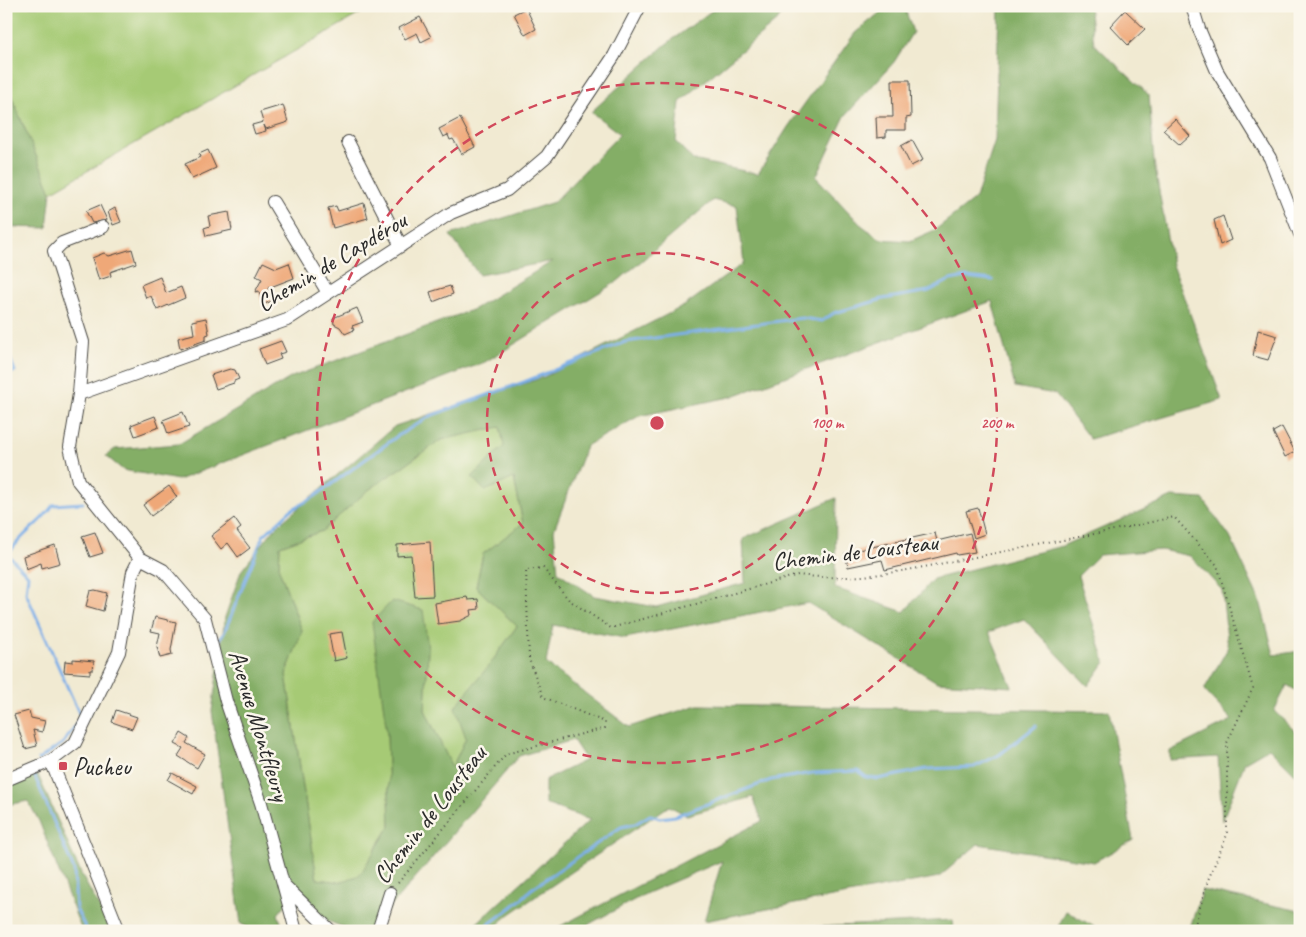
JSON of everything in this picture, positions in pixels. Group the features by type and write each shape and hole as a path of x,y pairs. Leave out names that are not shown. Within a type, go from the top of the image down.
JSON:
{"street":[{"name":"Chemin de Capdérou","path":"79,394 288,320 451,213 507,190 547,156 614,56 640,6"},
{"path":"1192,6 1198,29 1217,71 1270,158 1300,234"},
{"path":"348,142 401,246"},
{"path":"273,202 328,293"},
{"path":"6,780 51,761 75,743 119,652 133,572 140,558 78,481 70,447 79,394 83,342 54,251 62,243 103,227"},
{"name":"Avenue Montfleury","path":"140,558 162,570 205,619 226,701 261,803 296,931"},
{"path":"51,761 119,931"},
{"path":"284,885 331,931"},
{"name":"Chemin de Lousteau","path":"378,931 390,893"}],"path":[{"name":"Chemin de Lousteau","path":"390,893 506,754 605,728 605,722 542,697 529,659 526,570 543,568 569,600 611,628 798,576 821,578 872,576 1121,529 1174,517 1217,565 1254,688 1227,743 1227,835 1208,880 1194,931"}],"green space":[{"path":"6,6 373,6 51,192 6,83"},
{"path":"718,6 787,6 777,21 680,102 676,142 693,160 758,174 788,127 855,33 888,6 904,6 913,32 894,62 845,116 816,177 860,224 880,239 910,241 935,230 976,198 995,140 999,6 1089,6 1094,44 1149,95 1154,162 1172,265 1222,400 1090,439 1055,394 1015,387 992,301 730,397 639,416 586,446 554,530 558,572 594,596 656,607 745,583 743,539 836,498 835,588 904,612 933,579 1062,546 1172,497 1203,499 1230,537 1260,601 1274,655 1300,651 1300,693 1287,685 1274,711 1300,736 1300,779 1269,748 1245,762 1222,821 1218,757 1170,760 1170,751 1232,720 1204,690 1228,648 1222,590 1190,556 1161,550 1099,555 1078,576 1105,662 1088,686 1024,619 989,632 1012,687 937,682 808,603 625,638 553,625 546,663 629,727 698,705 1109,711 1133,840 1094,862 978,844 939,877 704,921 722,861 647,893 576,931 551,931 762,821 753,797 687,815 669,806 510,914 490,931 468,931 590,820 545,804 545,780 586,760 573,740 519,756 370,931 354,931 309,914 292,897 278,914 284,931 256,931 241,924 212,711 225,617 241,571 275,528 395,426 544,377 684,306 744,263 737,206 713,200 618,281 485,362 178,480 123,470 106,456 115,449 179,444 292,377 474,309 553,261 479,275 450,235 554,202 620,134 591,112 665,45","holes":["500,427 504,446 472,477 485,491 514,478 523,523 483,554 476,587 517,626 491,663 455,707 466,738 452,767 425,710 428,649 423,610 392,601 372,622 387,733 390,826 360,875 340,882 317,879 286,674 302,631 279,569 280,546 322,531 367,491 441,440"]},
{"path":"6,83 51,192 47,228 6,227"},
{"path":"500,426 514,478 523,524 483,554 476,587 517,626 491,663 466,738 452,768 425,710 428,649 387,733 390,826 360,875 340,882 317,879 286,674 302,631 279,569 280,546 322,531 367,491 441,440"},
{"path":"30,775 38,775 82,876 107,921 109,931 82,931 39,821 28,801 6,805 6,785"},
{"path":"1202,890 1300,911 1300,931 1189,931"},
{"path":"1066,911 1102,931 1056,931"},
{"path":"953,920 954,931 794,931 798,928"}],"building":[{"path":"526,8 536,29 525,35 514,14"},
{"path":"1125,10 1145,29 1128,45 1110,26"},
{"path":"420,17 431,37 421,42 417,33 405,39 399,28"},
{"path":"892,80 910,80 911,117 906,118 906,130 886,130 886,137 877,138 876,117 893,117"},
{"path":"283,105 288,122 266,129 264,125 266,131 255,134 252,125 263,122 260,112"},
{"path":"460,118 475,147 462,154 453,139 450,140 448,135 443,137 439,129"},
{"path":"1175,119 1190,136 1180,145 1163,130"},
{"path":"912,140 923,160 911,166 901,146"},
{"path":"208,150 216,168 192,179 185,164 200,157 199,154"},
{"path":"364,203 368,218 333,228 328,208 336,206 338,211"},
{"path":"100,205 107,220 92,223 86,211"},
{"path":"115,208 121,222 113,225 108,212"},
{"path":"229,212 232,230 206,236 204,228 210,226 208,216"},
{"path":"1223,216 1231,240 1220,245 1214,220"},
{"path":"132,249 136,263 110,272 111,276 99,280 92,258 104,253 109,256"},
{"path":"263,262 276,268 289,263 294,278 268,288 272,301 262,305 259,291 255,292 262,279 256,276"},
{"path":"160,277 166,293 181,287 185,298 157,310 151,296 146,298 141,285"},
{"path":"450,286 453,294 433,302 430,292"},
{"path":"357,308 363,322 352,326 354,330 345,334 340,327 334,324 333,318"},
{"path":"206,318 209,334 206,335 206,340 180,349 178,338 194,334 192,321"},
{"path":"1258,330 1277,336 1268,360 1253,356"},
{"path":"281,341 286,352 279,354 281,359 265,365 259,349"},
{"path":"230,369 235,370 239,379 234,381 234,383 216,389 211,375"},
{"path":"183,412 189,427 168,434 163,420"},
{"path":"155,416 159,427 135,436 131,425"},
{"path":"1282,427 1295,452 1285,457 1273,432"},
{"path":"169,486 177,497 151,516 143,505"},
{"path":"978,508 985,534 974,538 966,511"},
{"path":"234,518 241,528 237,531 250,548 238,557 228,543 221,549 211,536"},
{"path":"95,532 103,553 90,557 82,536"},
{"path":"935,533 937,541 970,533 975,552 957,555 956,553 885,570 882,560 848,567 845,553"},
{"path":"430,542 433,596 415,597 411,555 397,556 397,545"},
{"path":"55,545 60,563 42,568 41,563 26,569 23,556"},
{"path":"95,590 107,593 103,611 86,606 90,591"},
{"path":"467,597 468,600 478,599 479,609 471,610 472,615 460,621 438,624 435,603"},
{"path":"155,617 176,622 171,650 172,655 160,658 157,647 160,633 151,631"},
{"path":"342,632 347,658 334,661 329,634"},
{"path":"73,659 94,661 93,670 90,670 90,674 64,672 65,661 73,662"},
{"path":"116,710 137,717 132,729 112,722"},
{"path":"29,711 31,718 45,721 42,732 33,730 37,746 25,749 14,715"},
{"path":"181,733 189,738 186,743 205,754 197,768 178,756 183,748 175,744"},
{"path":"172,773 197,786 193,794 168,780"}],"waterway":[{"path":"219,639 224,633 263,536 291,510 314,497 396,437 430,416 524,382 625,342 802,318 822,321 834,313 883,299 929,291 950,280 966,277 993,280"},
{"path":"6,348 15,371 6,376"},
{"path":"9,554 53,505 83,503"},
{"path":"6,553 28,575 26,593 81,718 63,743 38,760"},
{"path":"480,931 515,905 530,890 621,827 635,824 650,815 660,818 675,816 771,780 812,773 858,771 866,777 878,779 927,769 974,767 999,755 1036,726"},
{"path":"33,772 74,870 76,909 87,931"}],"place":[{"name":"Pucheu","path":"63,766"}]}
